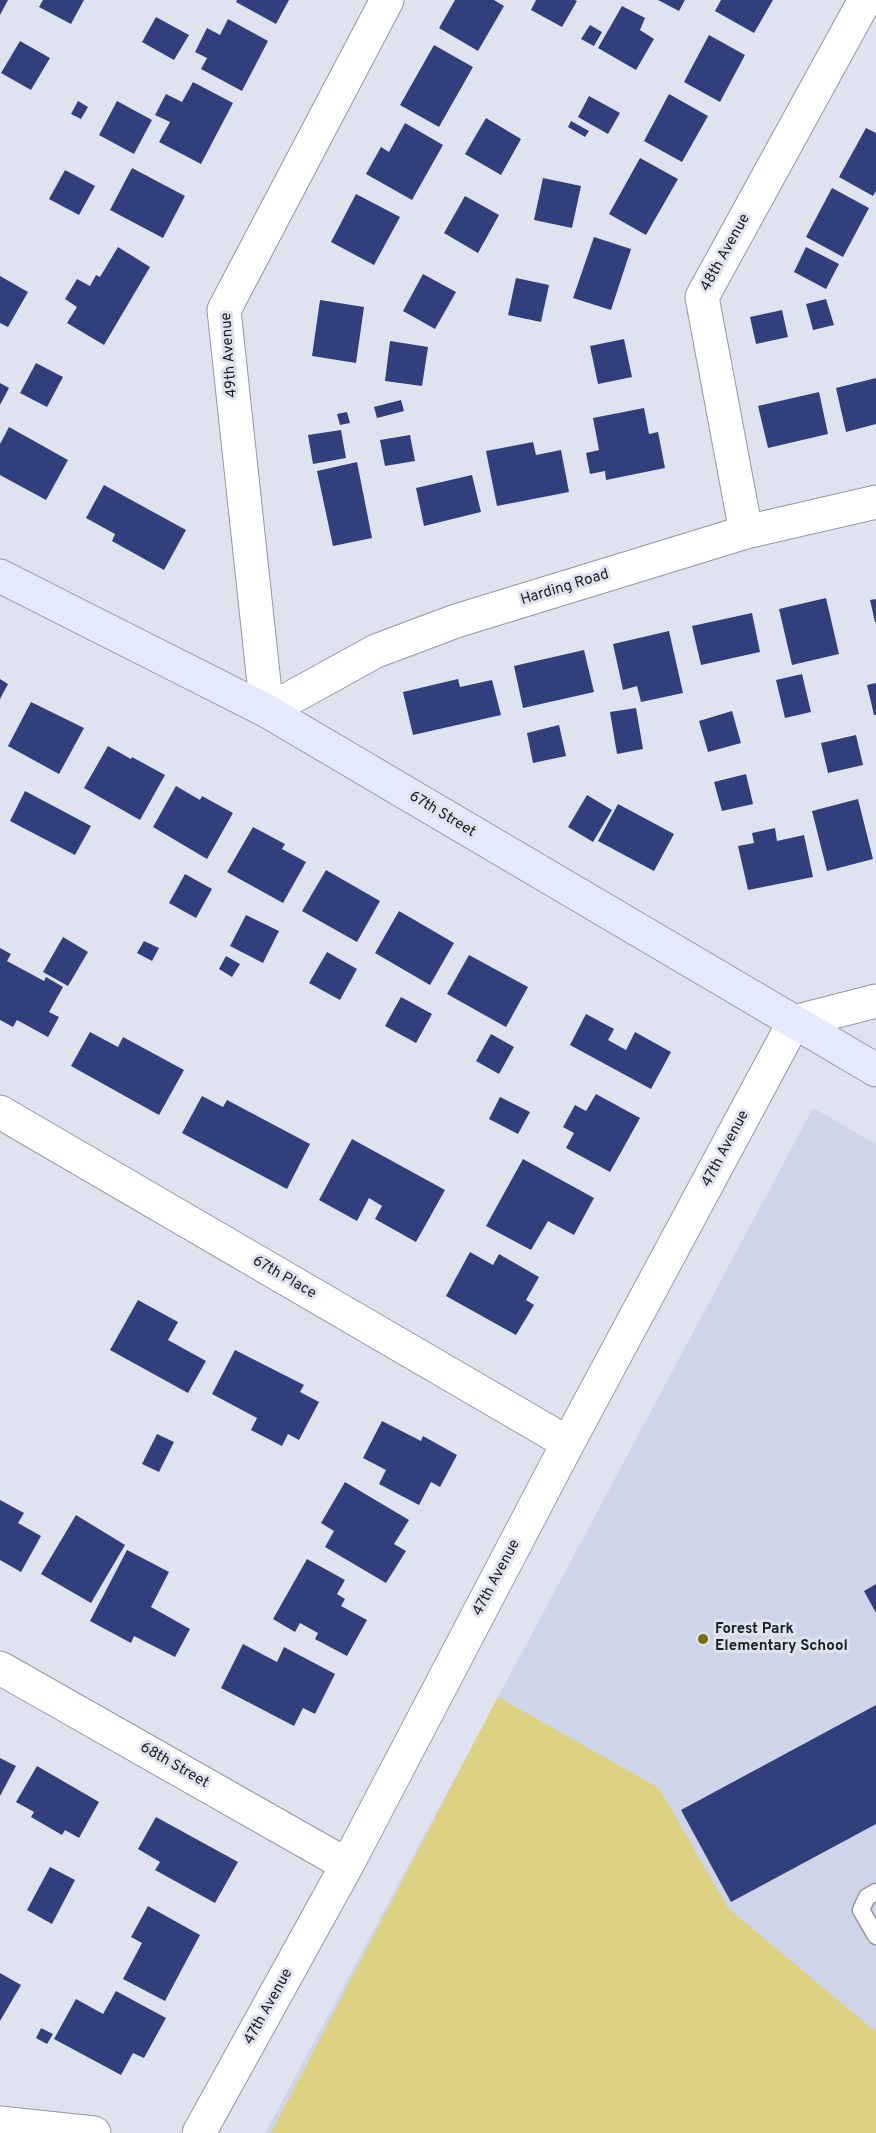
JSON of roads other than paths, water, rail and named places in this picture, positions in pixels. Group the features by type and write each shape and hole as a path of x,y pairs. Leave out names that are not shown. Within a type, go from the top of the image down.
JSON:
{"street":[{"name":"49th Avenue","path":"267,711 224,310 387,0"},
{"name":"48th Avenue","path":"746,532 702,297 865,0"},
{"name":"Harding Road","path":"267,711 375,651 456,621 746,532 876,502"},
{"name":"67th Street","path":"0,576 267,711 876,1070"},
{"path":"794,1022 876,1001"},
{"name":"47th Avenue","path":"199,2133 347,1864 568,1443 794,1022"},
{"name":"67th Place","path":"0,1112 568,1443"},
{"name":"68th Street","path":"0,1668 347,1864"},
{"path":"0,2123 94,2133"}],"lane":[{"path":"876,1892 867,1897 861,1910 876,1936"}],"place":[{"name":"Forest Park Elementary School","path":"703,1639"}]}
